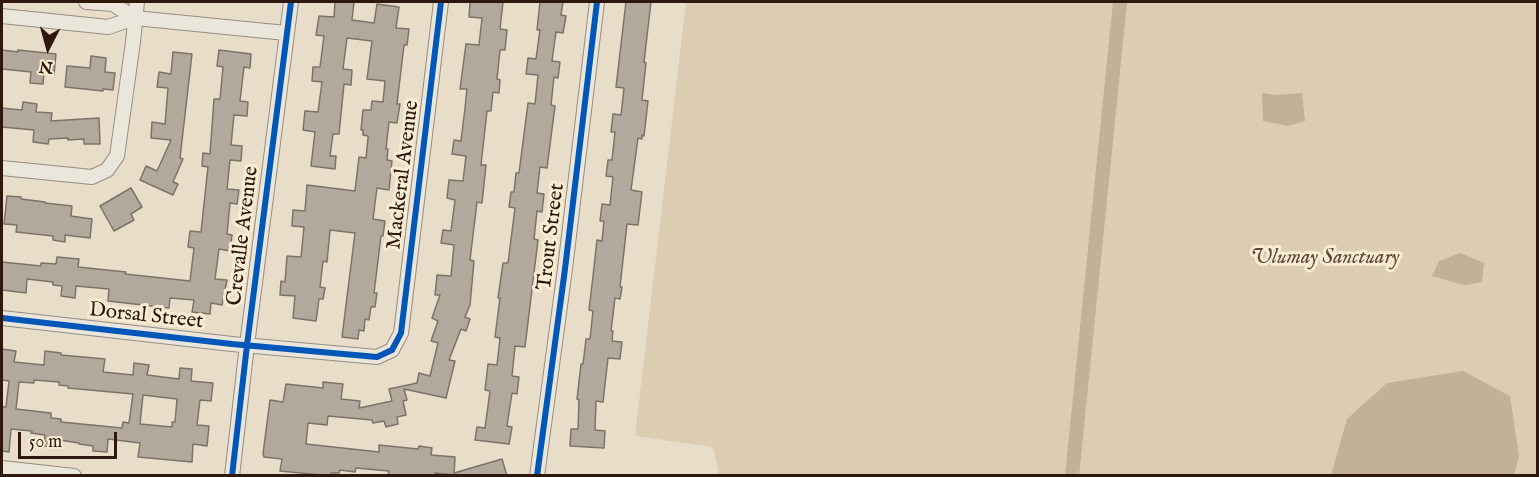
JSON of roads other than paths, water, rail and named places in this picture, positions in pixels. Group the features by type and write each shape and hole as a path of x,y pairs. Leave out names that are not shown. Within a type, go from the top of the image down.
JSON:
{"street":[{"path":"86,2 113,4 135,18"},
{"path":"2,168 92,177 107,170 117,156 137,2"},
{"name":"Crevalle Avenue","path":"232,476 246,345 291,2"},
{"name":"Mackeral Avenue","path":"392,350 401,333 441,2"},
{"name":"Trout Street","path":"537,476 597,2"},
{"path":"2,16 108,27 135,18 286,33"},
{"name":"Dorsal Street","path":"2,318 377,357 392,350"},
{"path":"2,468 74,476"}],"waterway":[{"path":"1072,476 1120,2"}],"park label":[{"name":"Ulumay Sanctuary","path":"1325,259"}]}
